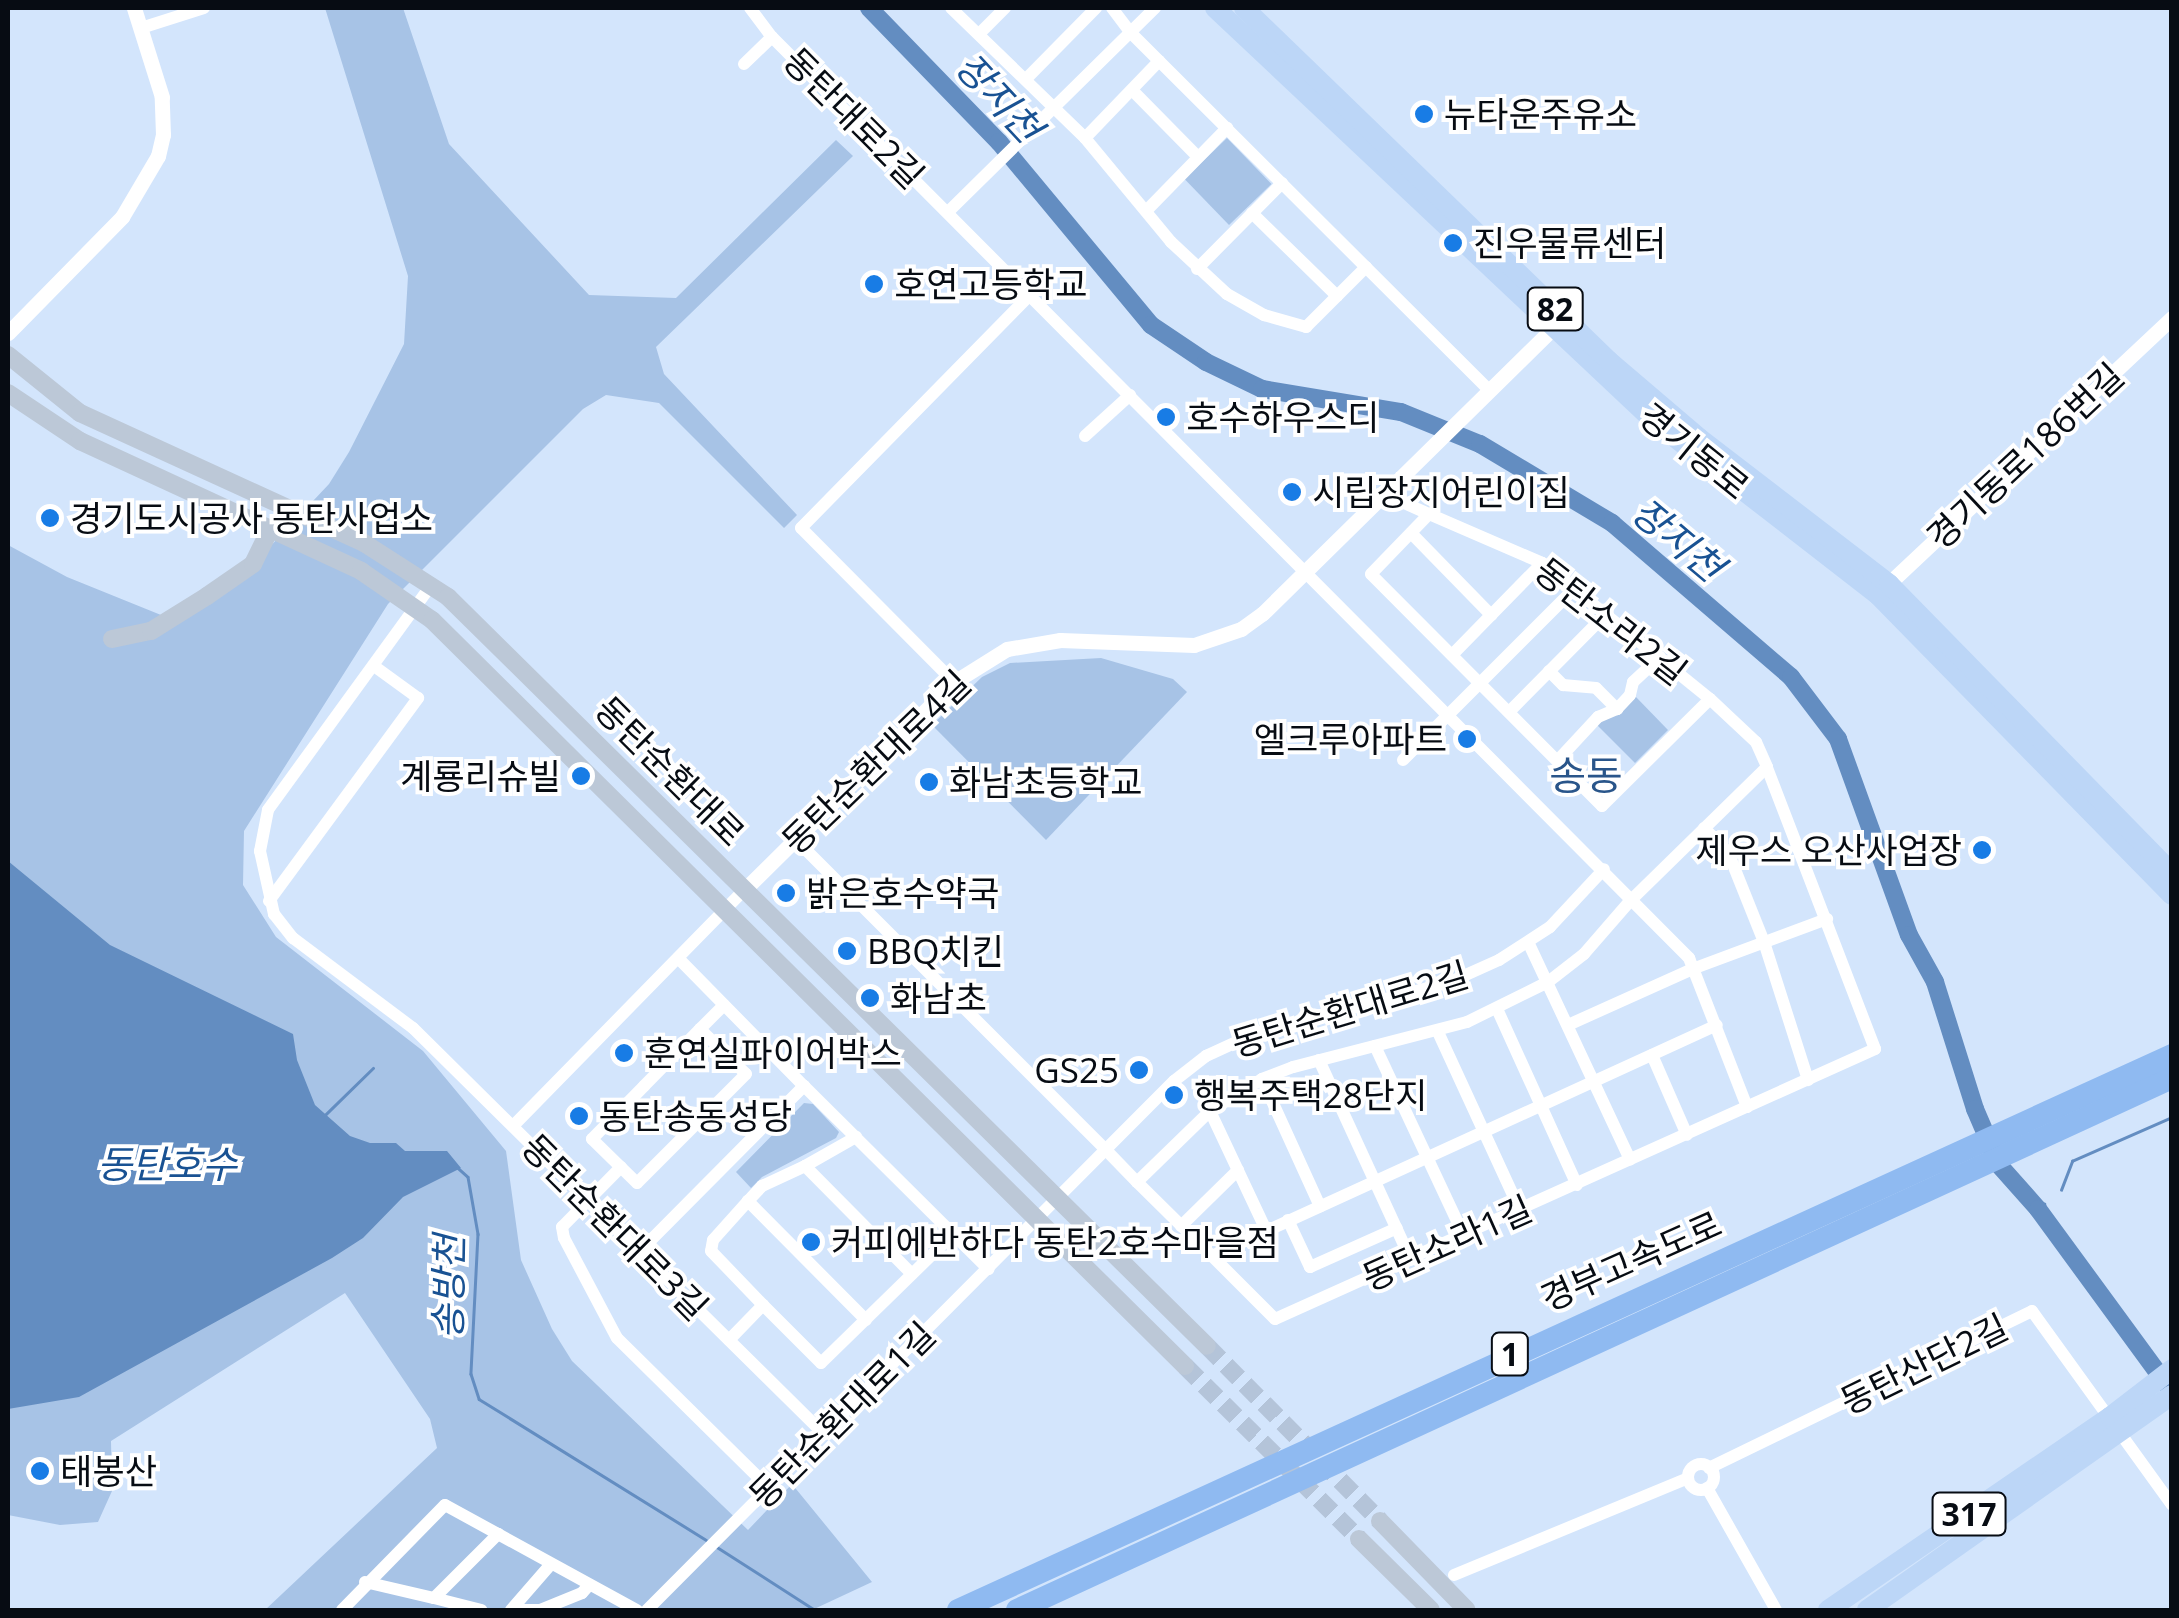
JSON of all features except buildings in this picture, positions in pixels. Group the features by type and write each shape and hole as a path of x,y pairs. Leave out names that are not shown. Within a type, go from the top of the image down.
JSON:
{"highway":[{"name":"경부고속도로","path":"1017,1610 2017,1138 2172,1055"},
{"name":"경부고속도로","path":"2017,1138 2172,1078"},
{"name":"경부고속도로","path":"958,1610 1057,1562 1961,1164"}],"main road":[{"name":"경기동로","path":"1215,8 1557,323"},
{"name":"경기동로","path":"1244,8 1655,422 1884,589 2172,873"},
{"name":"동탄순환대로","path":"8,355 80,413 364,543 432,584 1207,1346"},
{"name":"동탄순환대로","path":"8,393 94,448 361,572 448,634 1185,1366"},
{"path":"112,639 151,631 208,596 252,564 270,529"},
{"name":"경기동로","path":"1884,589 2172,894"},
{"path":"685,870 704,866 704,852"},
{"path":"771,956 772,944 781,938 853,998"},
{"name":"317","path":"1867,1610 2138,1408 2172,1370"},
{"name":"317","path":"2138,1408 2172,1395"},
{"name":"317","path":"1828,1610 2115,1426"},
{"path":"1380,1521 1467,1610"},
{"path":"1359,1539 1431,1610"}],"street":[{"path":"8,333 122,216 150,175 163,135 164,115 134,8"},
{"path":"140,28 204,8"},
{"name":"동탄대로2길","path":"750,8 772,38 948,212 1155,8"},
{"path":"952,8 1086,138 1197,269 1227,294 1289,324 1306,327 1366,267"},
{"path":"979,34 1006,8"},
{"path":"1026,79 1096,8"},
{"path":"1112,8 1130,32 1489,390"},
{"path":"744,64 772,38"},
{"path":"1086,138 1160,61"},
{"path":"1132,90 1198,157"},
{"path":"1147,210 1227,128"},
{"path":"1197,269 1282,183"},
{"path":"948,212 1604,868 1630,902 1695,968 1747,1107"},
{"path":"1252,214 1337,296"},
{"path":"954,682 801,528 1030,295"},
{"name":"경기동로186번길","path":"1884,589 2172,318"},
{"name":"동탄순환대로4길","path":"744,890 954,682 1007,649 1033,642 1168,646 1222,638 1262,614 1557,323"},
{"path":"1085,436 1130,394"},
{"path":"1384,494 1429,514"},
{"name":"동탄소라2길","path":"1429,514 1542,564 1710,699 1602,806 1371,574 1411,533 1429,514"},
{"path":"1411,533 1491,615"},
{"path":"1452,655 1542,564"},
{"path":"432,584 268,810 260,851 269,901 293,938 413,1028 513,1126"},
{"path":"1403,760 1576,588"},
{"path":"1509,712 1607,613"},
{"path":"1558,760 1598,717 1617,709 1630,695 1633,682 1660,657"},
{"path":"269,901 418,698 374,666"},
{"path":"1549,671 1564,685 1596,688 1617,709"},
{"name":"동탄소라1길","path":"795,840 1274,1319 1874,1050 1756,742 1710,699"},
{"path":"1137,1182 1210,1111 1262,1080 1319,1060 1438,1032 1498,1011 1548,982 1584,954 1630,902 1767,767"},
{"path":"1704,828 1728,852 1764,942 1808,1080"},
{"name":"동탄순환대로2길","path":"1037,1220 1174,1080 1230,1044 1302,1019 1450,982 1529,944 1604,868"},
{"name":"동탄순환대로3길","path":"744,890 513,1126 824,1434"},
{"path":"1568,1026 1695,968 1827,919"},
{"path":"1529,944 1630,1160"},
{"path":"678,958 988,1268"},
{"path":"700,1028 746,1074 637,1183 592,1139 700,1028 724,1005"},
{"path":"1498,1011 1577,1184"},
{"path":"1212,1256 1716,1025"},
{"path":"1438,1032 1520,1210"},
{"path":"1375,1046 1464,1236"},
{"path":"1652,1054 1687,1134"},
{"path":"1319,1060 1411,1260"},
{"path":"1262,1080 1320,1206"},
{"path":"640,1252 804,1086"},
{"path":"1210,1111 1266,1230"},
{"path":"856,1137 762,1186 713,1240 711,1251 763,1305 821,1363 953,1234"},
{"path":"805,1166 912,1274"},
{"path":"621,1167 562,1227 564,1238 616,1338 769,1488"},
{"path":"1182,1226 1238,1170"},
{"path":"748,1201 866,1320"},
{"name":"동탄순환대로1길","path":"647,1610 1037,1220"},
{"path":"1288,1220 1310,1267 1396,1228"},
{"path":"729,1340 763,1305"},
{"name":"동탄산단2길","path":"1710,1468 2032,1311 2172,1505"},
{"path":"1454,1576 1688,1478 1695,1466 1710,1468 1713,1478 1706,1488"},
{"path":"1688,1478 1694,1488 1706,1488"},
{"path":"1706,1488 1776,1610"},
{"path":"342,1610 365,1582 445,1505 638,1610"},
{"path":"434,1598 498,1534"},
{"path":"512,1610 551,1564"},
{"path":"365,1582 481,1610"},
{"path":"512,1610 540,1610 582,1593 589,1585"}],"shaded area":[{"path":"325,8 403,8 449,144 589,295 676,298 836,140 853,156 656,347 664,374 797,515 784,528 659,403 606,395 583,409 388,604 244,831 243,885 276,937 423,1051 506,1151 521,1260 552,1329 572,1361 748,1530 792,1484 872,1582 812,1610 265,1610 437,1448 430,1419 345,1293 111,1441 112,1491 98,1522 60,1525 8,1515 8,545 67,577 161,615 264,553 329,484 349,452 404,344 408,276"},
{"path":"1227,138 1271,184 1229,225 1185,179"},
{"path":"1101,658 1173,679 1187,692 1046,840 932,725 982,677 1010,663"},
{"path":"1635,696 1668,730 1635,763 1596,724"},
{"path":"804,1103 813,1104 839,1132 836,1138 762,1177 751,1188 736,1172"}],"water":[{"name":"동탄호수","path":"8,861 110,945 293,1034 297,1060 315,1105 350,1136 370,1143 396,1143 405,1151 447,1151 461,1168 403,1197 363,1238 332,1258 79,1397 8,1409"}],"waterway":[{"name":"장지천","path":"869,8 999,142 1151,325 1206,362 1262,389 1401,412 1480,444 1612,523 1791,677 1838,739 1909,935 1935,982 1975,1109 1999,1165 2038,1209 2169,1388"},
{"path":"325,1115 373,1068"},
{"path":"2061,1190 2072,1161 2172,1117"},
{"name":"송방천","path":"458,1168 468,1177 478,1234 471,1374 479,1399 706,1540"},
{"name":"장지천","path":"2038,1209 2044,1204"},
{"name":"송방천","path":"717,1547 815,1610"}],"tunnel":[{"path":"1207,1346 1380,1521"},
{"path":"1185,1366 1359,1539"}],"place":[{"name":"뉴타운주유소","path":"1424,114"},
{"name":"진우물류센터","path":"1453,243"},
{"name":"호연고등학교","path":"874,284"},
{"name":"호수하우스디","path":"1166,417"},
{"name":"시립장지어린이집","path":"1292,492"},
{"name":"경기도시공사 동탄사업소","path":"50,518"},
{"name":"엘크루아파트","path":"1467,739"},
{"name":"계룡리슈빌","path":"581,776"},
{"name":"화남초등학교","path":"929,782"},
{"name":"제우스 오산사업장","path":"1982,850"},
{"name":"밝은호수약국","path":"786,893"},
{"name":"BBQ치킨","path":"847,951"},
{"name":"화남초","path":"870,998"},
{"name":"훈연실파이어박스","path":"624,1053"},
{"name":"GS25","path":"1139,1070"},
{"name":"행복주택28단지","path":"1174,1095"},
{"name":"동탄송동성당","path":"579,1116"},
{"name":"커피에반하다 동탄2호수마을점","path":"811,1242"},
{"name":"태봉산","path":"40,1471"}],"district":[{"name":"송동","path":"1586,775"}]}
